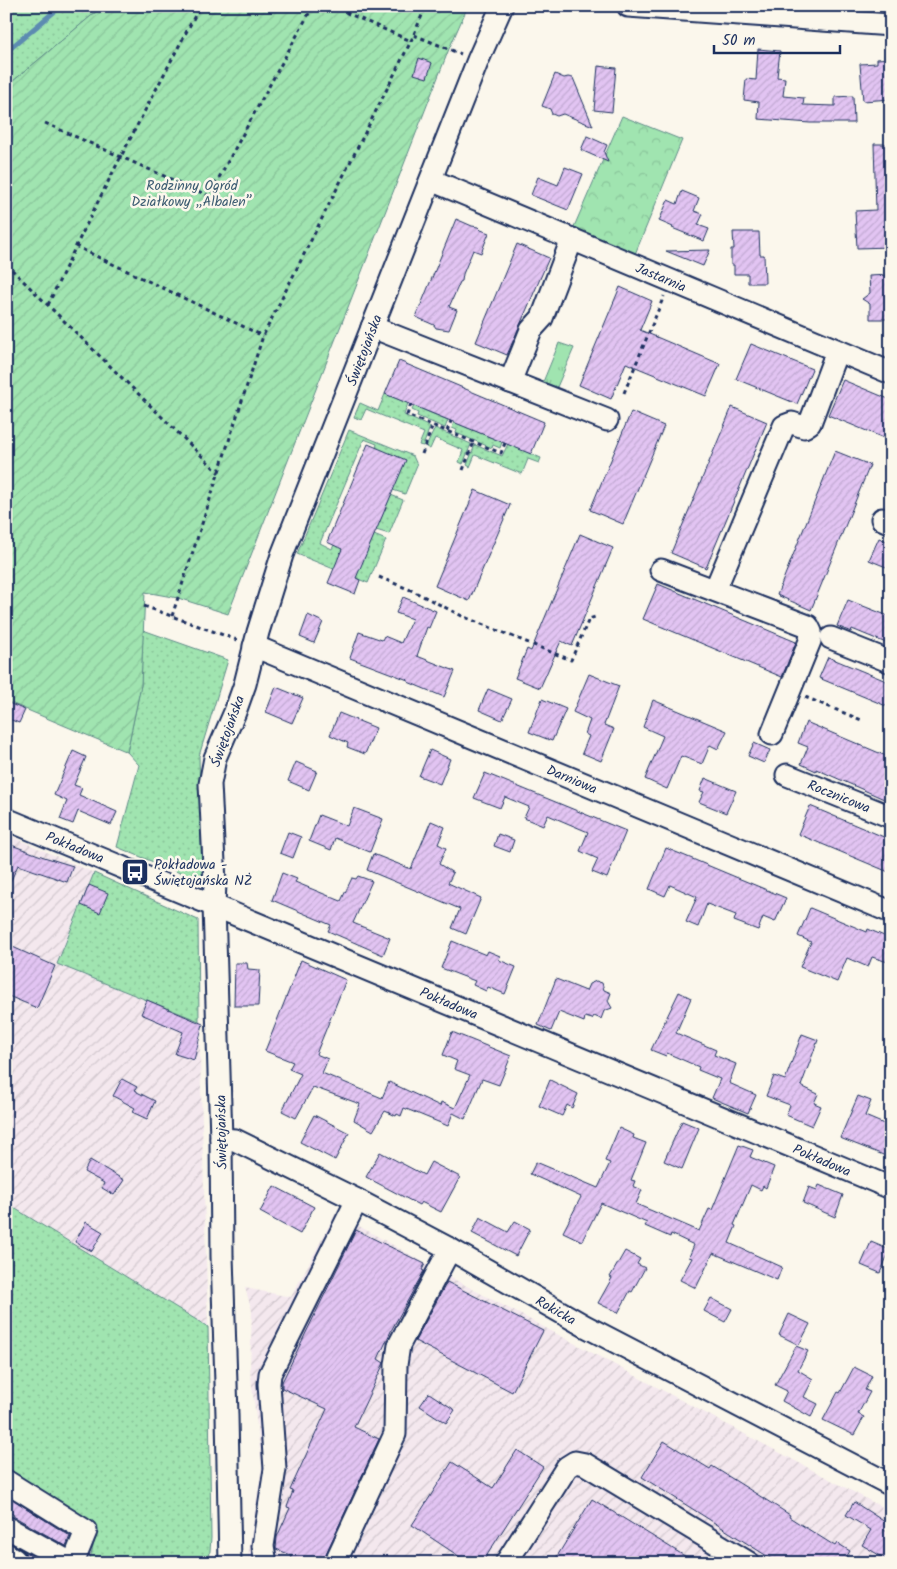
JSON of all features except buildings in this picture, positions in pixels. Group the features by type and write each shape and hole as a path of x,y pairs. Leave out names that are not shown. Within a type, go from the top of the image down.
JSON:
{"street":[{"name":"Świętojańska","path":"230,1563 215,883 210,784 215,758 235,712 282,555 478,60 502,6"},
{"path":"628,6 891,25"},
{"name":"Jastarnia","path":"431,180 891,374"},
{"path":"510,382 531,330 542,318 572,239"},
{"path":"372,327 607,420"},
{"path":"715,590 784,426 792,423 804,427 810,423 837,351"},
{"path":"661,570 808,626 811,632 810,641 772,734"},
{"path":"832,638 891,662"},
{"name":"Darniowa","path":"254,646 891,912"},
{"name":"Rocznicowa","path":"787,775 891,817"},
{"name":"Pokładowa","path":"6,819 891,1188"},
{"name":"Rokicka","path":"221,1139 235,1140 357,1200 450,1249 585,1326 891,1485"},
{"path":"266,1563 263,1546 276,1469 269,1384 270,1374 357,1200"},
{"path":"335,1563 395,1434 396,1365 399,1345 450,1249"},
{"path":"506,1563 567,1467 575,1462 585,1464 749,1563"},
{"path":"6,1481 86,1531 72,1563 6,1527"}],"path":[{"path":"48,305 75,246 200,6"},
{"path":"45,123 209,196 313,6"},
{"path":"330,6 411,41"},
{"path":"172,616 263,336 414,35 426,6"},
{"path":"414,35 449,49"},
{"path":"75,246 263,336"},
{"path":"6,264 218,473"},
{"path":"624,393 666,293"},
{"path":"411,404 407,415 501,453 505,443"},
{"path":"447,431 451,421"},
{"path":"422,454 433,425"},
{"path":"463,470 474,442"},
{"path":"379,577 413,591 464,617 572,660 589,619 595,617"},
{"path":"144,606 254,646"},
{"path":"802,696 864,721"}],"shaded area":[{"path":"6,834 94,873 57,964 199,1021 208,1327 6,1203"},
{"path":"336,1213 446,1275 891,1512 891,1563 247,1563 262,1466 250,1370 252,1311 245,1288 291,1297"}],"green space":[{"path":"6,6 103,6 6,87"},
{"name":"Rodzinny Ogród Działkowy „Albalen”","path":"103,6 468,6 449,49 228,614 178,598 145,592 141,685 127,752 6,701 6,87"},
{"path":"622,116 682,140 635,254 573,229"},
{"path":"559,343 574,348 557,387 543,382"},
{"path":"385,394 408,403 404,415 430,427 423,446 419,445 424,433 366,409 361,420 354,417 360,403 378,411"},
{"path":"414,406 448,420 445,428 417,416 418,413 412,410"},
{"path":"454,422 502,442 500,448 493,445 492,448 456,433 457,430 452,428"},
{"path":"435,428 471,444 463,464 459,462 463,450 435,438 430,449 426,447"},
{"path":"349,430 413,456 417,465 405,494 393,490 376,448 377,444 364,439 320,543 332,549 334,545 364,558 374,535 386,540 368,583 297,554"},
{"path":"508,444 541,458 539,463 528,459 522,474 475,455 470,467 467,465 475,445 502,456"},
{"path":"391,495 403,500 389,534 376,530"},
{"path":"143,630 228,660 199,756 202,882 117,847 139,765 127,752 141,685"},
{"path":"94,873 198,920 199,1021 57,964"},
{"path":"6,1203 208,1327 211,1538 209,1563 89,1563 97,1530 6,1474"}],"waterway":[{"path":"6,52 61,6"}],"place":[{"name":"Pokładowa - Świętojańska NŻ","path":"135,872"}]}
